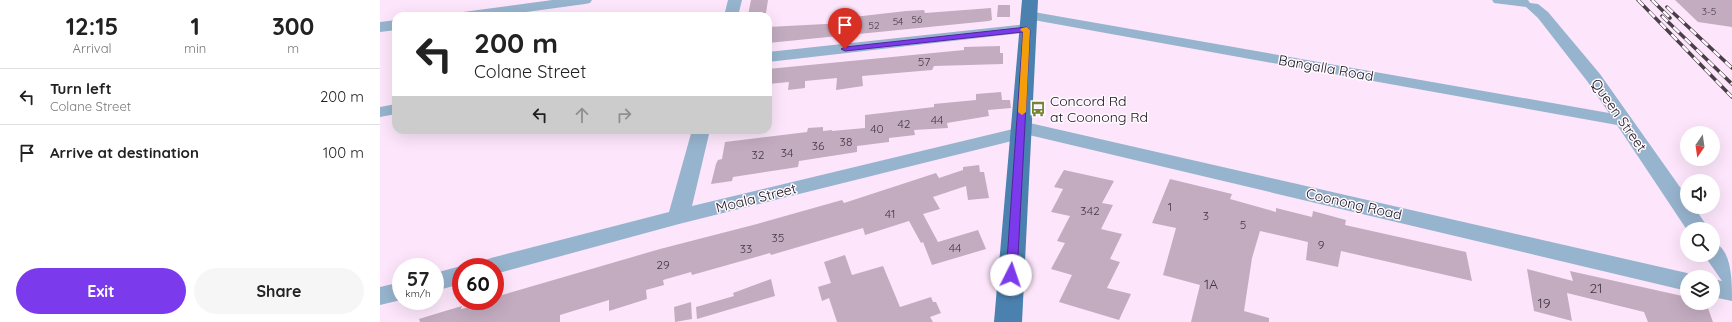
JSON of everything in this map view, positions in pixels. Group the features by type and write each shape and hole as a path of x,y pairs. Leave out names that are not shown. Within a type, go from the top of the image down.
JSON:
{"main road":[{"path":"1008,322 1028,15"}],"street":[{"path":"494,12 585,0"},
{"path":"732,12 735,0"},
{"path":"1499,0 1527,3"},
{"name":"Queen Street","path":"1527,3 1543,15 1574,52 1624,121 1693,222"},
{"name":"Bangalla Road","path":"772,56 1028,15 1624,121"},
{"path":"380,27 392,26"},
{"path":"380,112 392,110"},
{"name":"Moala Street","path":"504,264 1021,130"},
{"name":"Coonong Road","path":"1021,130 1680,280"},
{"path":"679,218 700,134"},
{"path":"1720,260 1732,277"},
{"path":"1720,289 1732,292"},
{"path":"380,296 392,293"}],"building":[{"path":"751,0 768,0 766,12 749,12"},
{"path":"1675,0 1732,0 1732,27 1698,22"},
{"path":"998,5 1010,5 1010,17 997,17"},
{"path":"991,8 992,20 772,43 772,27 844,23 845,18 906,11 924,10 925,13"},
{"path":"1000,46 1000,53 1003,53 1003,64 934,66 932,70 862,76 863,86 836,90 837,78 805,81 805,88 788,90 789,82 772,84 772,69 964,50 964,47"},
{"path":"1001,92 1002,100 1010,100 1011,108 988,110 989,116 947,123 948,128 914,130 915,135 889,138 889,142 857,146 857,152 799,161 798,167 733,177 732,181 711,184 716,164 718,160 722,159 725,142 807,132 808,128 823,127 823,131 832,131 865,128 865,115 934,107 934,104 976,100 976,94"},
{"path":"979,165 980,172 984,172 989,198 968,200 966,186 933,197 940,209 923,214 938,242 978,230 986,249 932,265 923,242 921,243 909,221 865,235 863,228 771,255 770,253 692,275 691,272 663,280 664,285 646,290 647,299 609,311 609,300 560,315 560,322 420,322 419,319 452,309 504,310 504,294 660,249 842,200 844,203 936,173 939,178 963,170 963,167"},
{"path":"1064,170 1114,181 1102,203 1113,205 1101,229 1122,234 1110,259 1120,262 1107,288 1131,294 1119,320 1059,302 1072,275 1051,269 1065,243 1057,241 1070,216 1051,212 1063,189 1054,187"},
{"path":"1170,179 1232,194 1230,199 1276,212 1276,208 1312,217 1313,211 1346,220 1345,225 1466,252 1472,281 1341,251 1338,267 1306,260 1308,242 1260,231 1252,258 1244,311 1269,318 1269,322 1191,322 1200,285 1163,275 1176,228 1152,223"},
{"path":"845,255 852,275 883,266 900,307 931,297 933,302 936,302 941,313 930,317 933,322 837,322 829,298 822,301 818,287 831,283 824,262"},
{"path":"1527,269 1573,281 1570,271 1680,295 1680,310 1709,310 1713,322 1648,322 1644,312 1567,293 1572,321 1534,311"},
{"path":"771,279 775,296 697,319 696,307 734,296 733,293"},
{"path":"691,302 692,319 675,322 674,307"}],"railway":[{"path":"1638,0 1732,97"},
{"path":"1652,0 1670,18"},
{"path":"1667,7 1732,68"},
{"path":"1662,16 1732,84"}],"slow traffic":[{"path":"1022,112 1027,30 1024,30"}],"place":[{"name":"Concord Rd at Coonong Rd","path":"1038,109"}],"route":[{"path":"845,49 1027,30 1011,275"}]}
